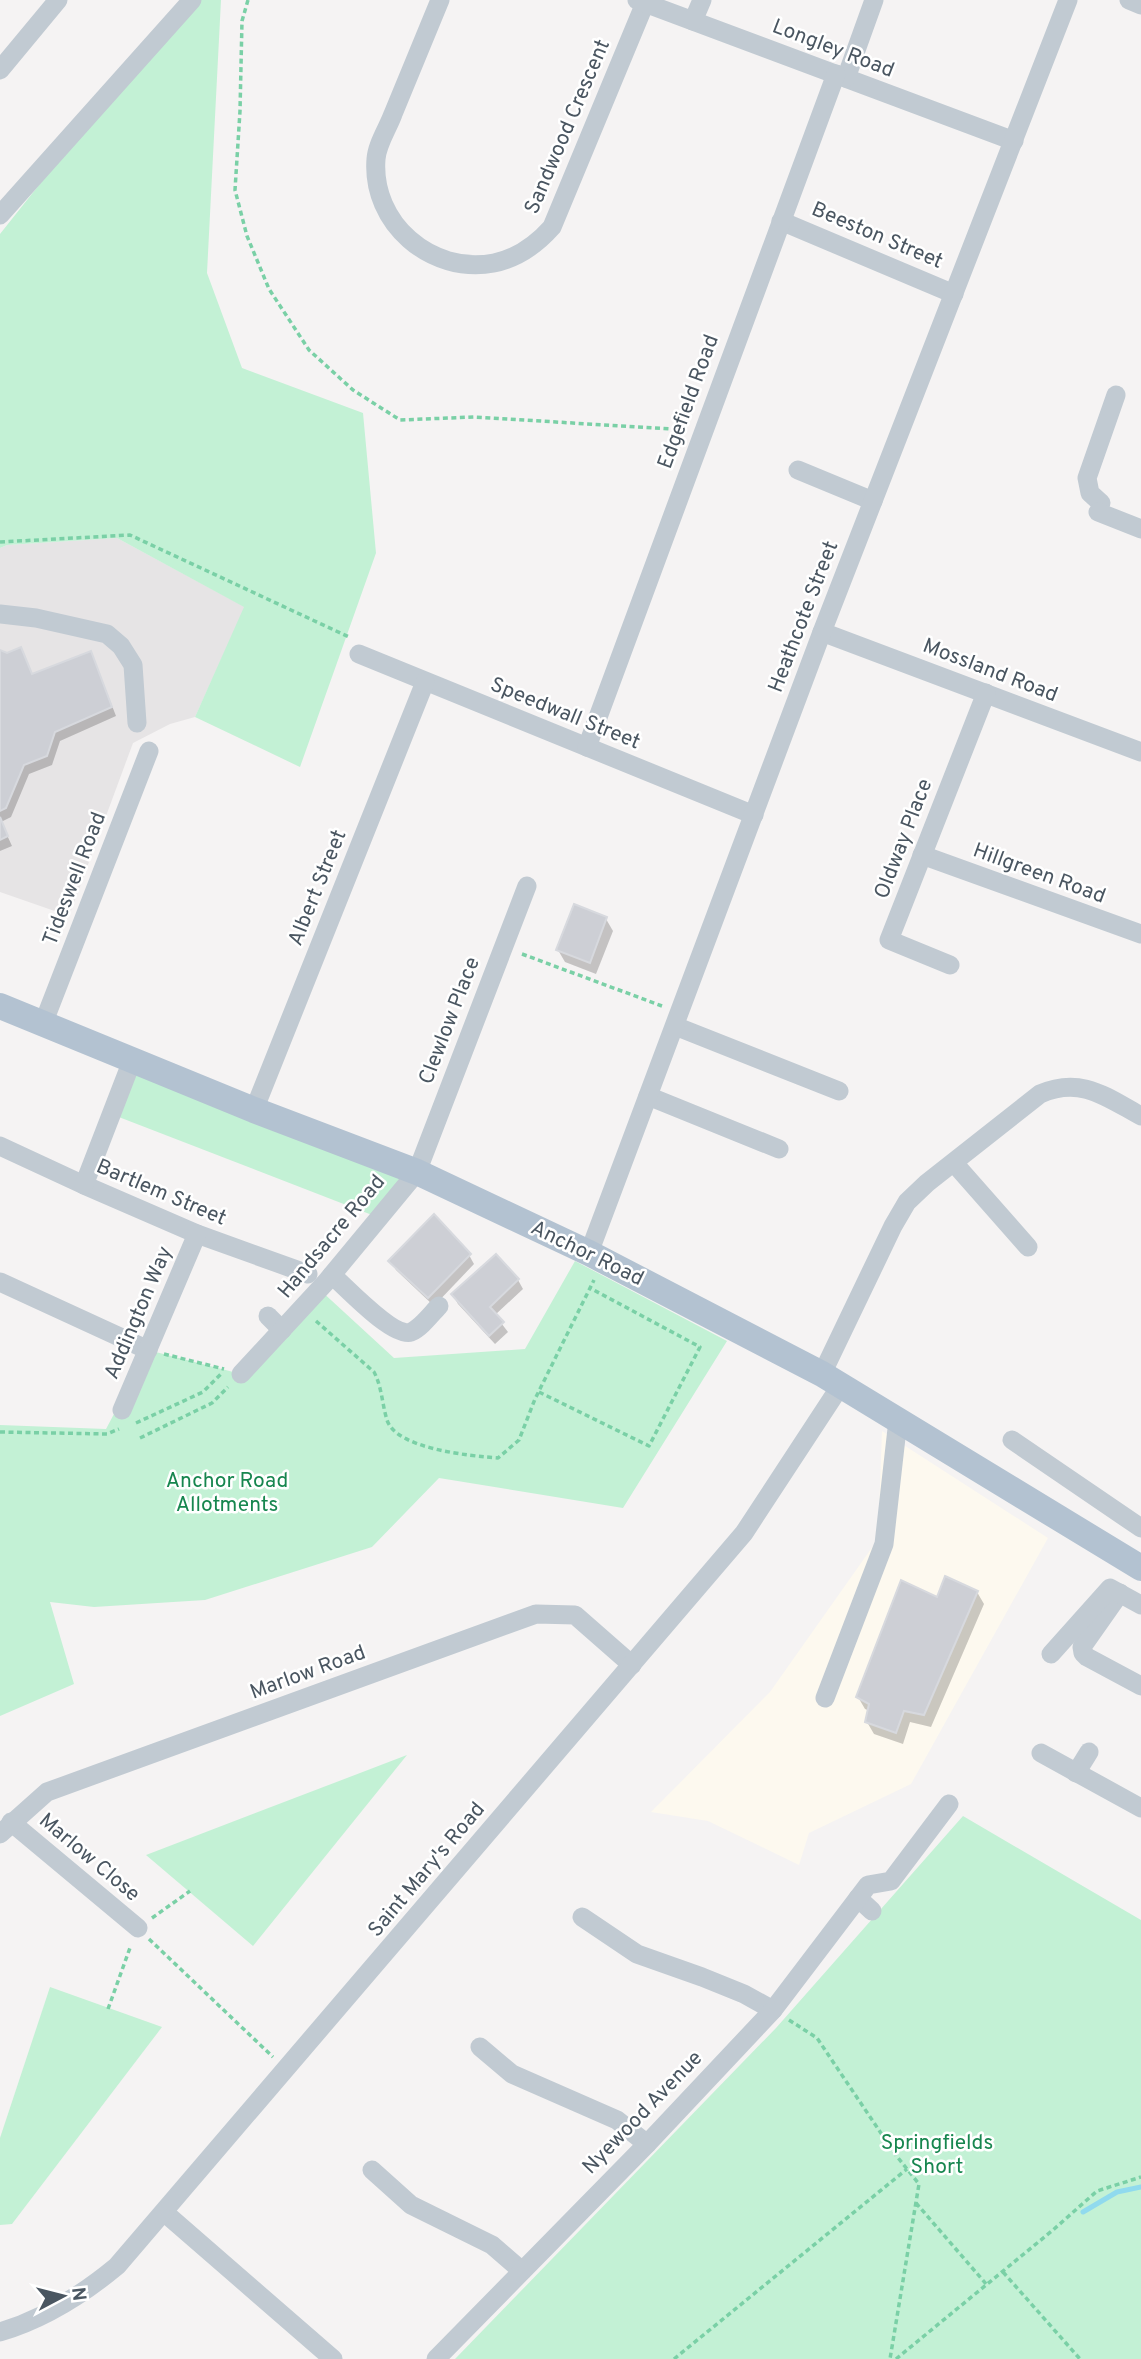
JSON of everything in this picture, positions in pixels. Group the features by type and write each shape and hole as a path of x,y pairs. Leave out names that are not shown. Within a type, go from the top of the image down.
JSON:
{"main road":[{"name":"Anchor Road","path":"0,1006 254,1111 417,1172 596,1257 832,1380 1141,1568"}],"street":[{"path":"0,69 58,0"},
{"path":"0,215 192,0"},
{"name":"Sandwood Crescent","path":"440,0 376,156 378,190 392,221 415,245 446,261 479,265 496,263 519,254 541,240 552,227 641,1"},
{"path":"693,21 702,0"},
{"name":"Edgefield Road","path":"587,747 781,221 874,0"},
{"name":"Heathcote Street","path":"596,1257 648,1096 822,632 1069,0"},
{"path":"1129,0 1141,5"},
{"name":"Longley Road","path":"641,1 1014,141"},
{"name":"Beeston Street","path":"781,221 954,294"},
{"path":"1116,395 1087,478 1090,493 1099,510 1141,529"},
{"path":"798,470 873,501"},
{"path":"0,614 36,618 107,634 121,646 133,665 137,723"},
{"name":"Mossland Road","path":"822,632 1141,752"},
{"name":"Speedwall Street","path":"359,654 754,815"},
{"name":"Albert Street","path":"254,1111 425,682"},
{"name":"Oldway Place","path":"950,965 890,940 986,693"},
{"name":"Tideswell Road","path":"43,1024 149,751"},
{"name":"Hillgreen Road","path":"922,855 1141,934"},
{"name":"Clewlow Place","path":"417,1172 527,886"},
{"path":"678,1019 839,1091"},
{"path":"84,1185 134,1060"},
{"name":"Saint Mary's Road","path":"0,2332 41,2316 94,2286 117,2266 744,1533 832,1380 893,1226 907,1202 927,1183 1040,1094 1060,1087 1081,1087 1141,1116"},
{"path":"648,1096 779,1149"},
{"name":"Bartlem Street","path":"0,1146 197,1234 308,1274"},
{"path":"954,1163 1028,1247"},
{"name":"Handsacre Road","path":"241,1374 275,1323 302,1308 417,1172"},
{"name":"Addington Way","path":"122,1410 197,1234"},
{"path":"332,1275 390,1326 402,1333 412,1331 439,1306"},
{"path":"0,1282 148,1350"},
{"path":"825,1698 884,1544 898,1420"},
{"path":"1012,1440 1141,1528"},
{"path":"1115,1591 1141,1605"},
{"path":"1051,1654 1115,1591"},
{"path":"1115,1591 1082,1647 1083,1653 1141,1686"},
{"name":"Marlow Road","path":"6,1828 47,1792 536,1614 575,1615 632,1665"},
{"path":"1076,1773 1089,1752"},
{"path":"1041,1753 1141,1808"},
{"name":"Nyewood Avenue","path":"436,2359 647,2144 772,2010 866,1898 891,1881 949,1804"},
{"name":"Marlow Close","path":"6,1828 138,1928"},
{"path":"582,1917 637,1954 744,1994 772,2010"},
{"path":"480,2047 512,2074 617,2120 647,2144"},
{"path":"372,2170 411,2205 492,2245 522,2271"},
{"path":"165,2213 310,2352 332,2359"}],"path":[{"path":"248,0 242,21 235,190 247,236 269,289 309,350 353,390 400,420 474,417 702,430"},
{"path":"0,542 130,535 350,638 359,654"},
{"path":"503,947 678,1019"},
{"path":"302,1308 374,1372 387,1421 397,1434 412,1443 471,1456 498,1458 519,1440 538,1391 590,1289 596,1257"},
{"path":"538,1391 649,1446 700,1347 590,1289"},
{"path":"148,1350 241,1374"},
{"path":"140,1438 212,1403 241,1374"},
{"path":"108,2009 138,1928 190,1891"},
{"path":"138,1928 287,2070"},
{"path":"772,2010 817,2038 919,2184 890,2359"},
{"path":"674,2359 907,2169"},
{"path":"896,2359 1097,2191 1141,2177"},
{"path":"916,2203 987,2285"},
{"path":"1003,2272 1080,2359"}],"shaded area":[{"path":"117,538 245,607 195,717 170,724 133,743 69,916 0,892 0,548 7,545"},
{"path":"882,1431 1048,1538 911,1784 809,1833 799,1865 708,1821 651,1812 770,1692 878,1539"}],"green space":[{"path":"186,0 221,0 207,273 242,368 363,413 376,553 300,767 195,717 244,607 117,538 7,545 0,548 0,234"},
{"path":"134,1060 417,1172 385,1220 111,1114"},
{"name":"Anchor Road Allotments","path":"575,1261 727,1341 623,1508 439,1478 372,1547 205,1600 94,1607 50,1602 74,1684 0,1716 0,1425 106,1429 148,1350 241,1374 319,1289 394,1358 525,1349"},
{"path":"407,1755 253,1946 146,1855"},
{"name":"Springfields Short","path":"963,1816 1141,1920 1141,2359 455,2359 776,2028"},
{"path":"50,1987 162,2027 12,2224 0,2225 0,2138"}],"building":[{"path":"21,647 32,674 91,651 112,707 55,732 47,756 24,765 6,808 0,811 0,650 7,653"},
{"path":"0,817 8,836 0,840"},
{"path":"574,904 607,917 590,963 556,950"},
{"path":"434,1214 471,1254 428,1298 388,1261"},
{"path":"496,1254 519,1279 490,1307 504,1322 489,1336 451,1294"},
{"path":"945,1576 978,1591 924,1715 904,1711 896,1733 865,1722 869,1704 856,1697 901,1580 937,1597"}],"waterway":[{"path":"1083,2212 1117,2192 1141,2187"}]}
